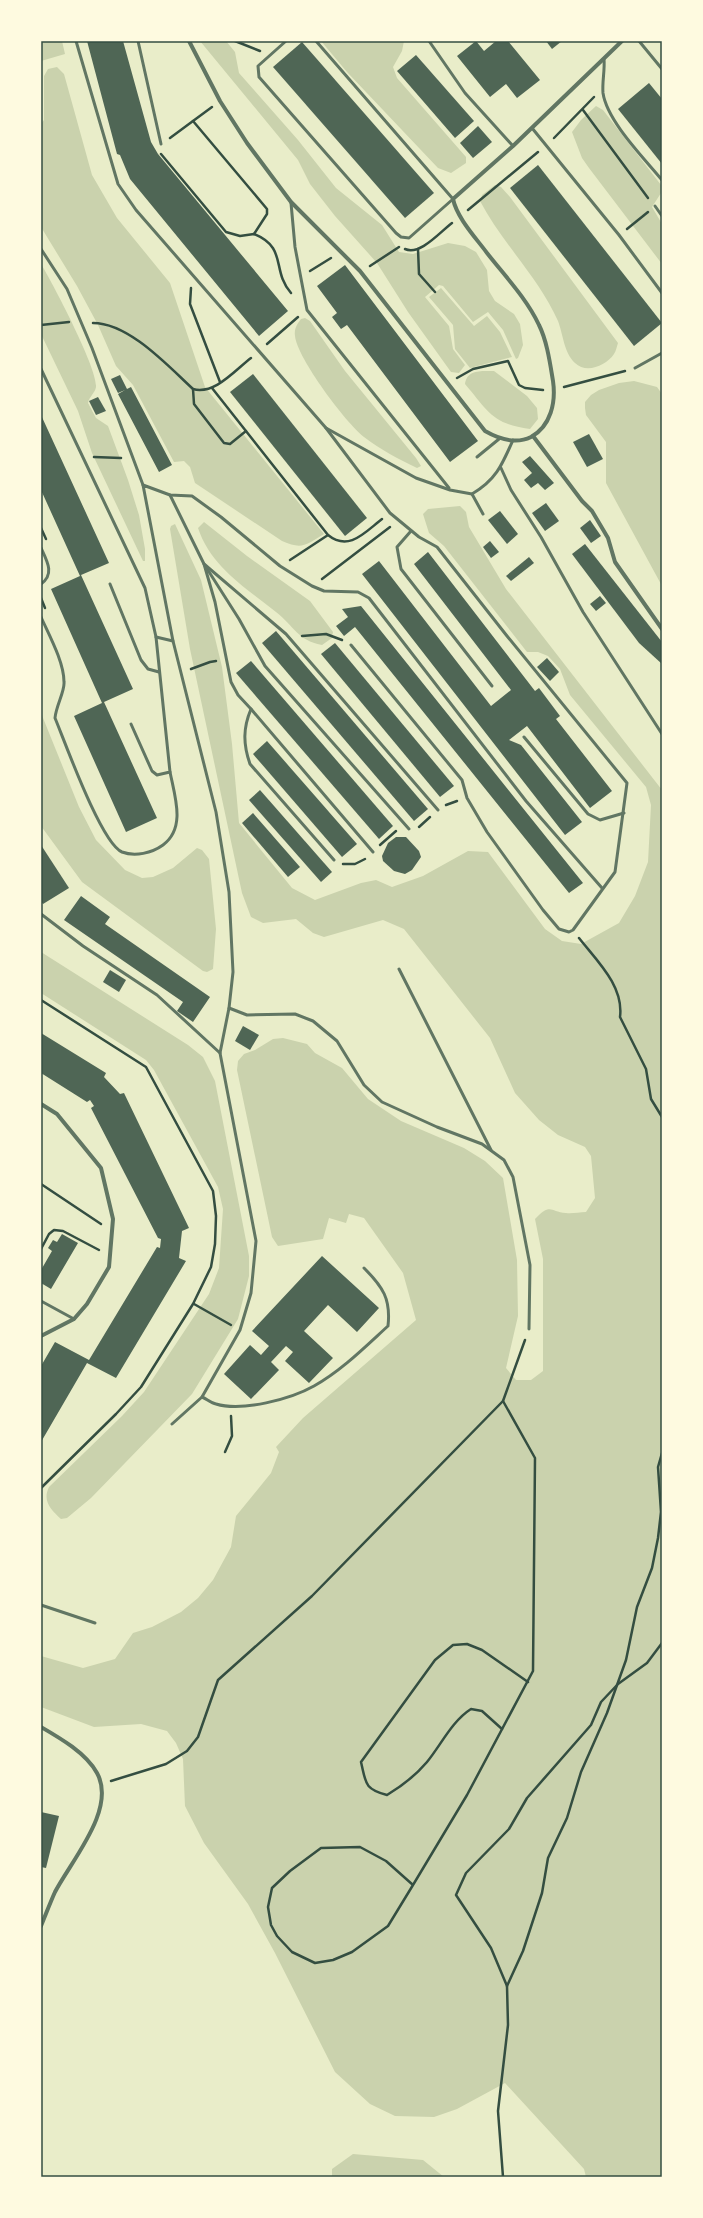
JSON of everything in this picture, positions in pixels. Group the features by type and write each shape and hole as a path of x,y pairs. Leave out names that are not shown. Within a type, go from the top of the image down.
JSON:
{"street":[{"path":"189,41 220,101 247,143 291,202 360,271 485,431 499,439 513,440 533,436 543,428 553,406 554,390 550,364 539,325 526,303 474,236 453,199 513,146 622,41"},
{"path":"533,436 582,501 592,511 608,538 615,562 662,629"},
{"path":"41,1104 57,1114 101,1168 113,1219 109,1267 87,1304 74,1319 41,1336"},
{"path":"41,1727 76,1750 97,1772 101,1784 102,1803 88,1836 55,1892 41,1926"}],"lane":[{"path":"76,41 118,184 136,210 326,428 390,513 411,531 438,548 506,636 627,783 615,872 573,930 569,932 559,929 543,910 487,832 467,798 462,780 351,645"},
{"path":"138,41 161,144"},
{"path":"286,41 258,66 259,77 396,233 401,237 409,238 453,199 316,41"},
{"path":"429,41 465,93 513,146"},
{"path":"640,41 662,69"},
{"path":"604,59 603,86 607,108 621,129 662,180"},
{"path":"532,128 619,235 662,293"},
{"path":"291,202 295,247 307,310 450,490"},
{"path":"655,206 662,216"},
{"path":"41,249 67,289 80,324 92,348 143,486 173,641 216,812 229,892 233,972 230,1008 220,1053 256,1241 251,1293 240,1330 202,1397 172,1424"},
{"path":"635,368 662,353"},
{"path":"41,369 85,458 145,588 156,637 158,672 170,772 178,817 174,833 155,851 144,853 122,852 111,842 100,825 55,718 57,705 64,682 54,647 41,617"},
{"path":"326,428 416,478 450,490 472,494 487,485 501,468 513,440"},
{"path":"477,457 499,439"},
{"path":"501,468 511,490 552,556 576,600 662,734"},
{"path":"143,486 170,495 192,496 221,517 280,566 312,586 324,590 358,592 369,598 526,801 602,888"},
{"path":"472,494 483,514"},
{"path":"170,495 204,564 240,619 265,666 409,829"},
{"path":"411,531 397,548 401,569 492,686"},
{"path":"41,548 49,565 50,573 47,580 41,584"},
{"path":"204,564 291,639 438,810"},
{"path":"204,564 215,602 231,682 238,695 373,852"},
{"path":"110,584 141,660 148,669 158,672"},
{"path":"156,637 173,641"},
{"path":"251,709 245,727 244,744 250,764 334,860"},
{"path":"131,724 152,771 156,775 170,772"},
{"path":"524,737 588,814 600,820 624,813"},
{"path":"41,914 82,946 157,995 178,1016 220,1053"},
{"path":"399,969 492,1151"},
{"path":"230,1008 248,1015 295,1014 313,1021 337,1040 364,1085 382,1102 437,1127 482,1144 504,1160 513,1177 530,1265 529,1329"},
{"path":"202,1397 216,1404 230,1406 273,1401 314,1386 350,1360 388,1326 390,1310 386,1296 375,1279 364,1268"},
{"path":"41,1301 74,1319"},
{"path":"41,1605 94,1623"}],"path":[{"path":"235,41 270,54"},
{"path":"398,247 410,252 418,250 461,215 488,196 546,146 583,110 603,86"},
{"path":"220,101 161,144 160,153 226,232 240,236 254,234 273,245 277,252 282,279 292,293"},
{"path":"583,110 655,206 619,235"},
{"path":"193,121 267,209 267,214 254,234"},
{"path":"413,235 418,250 419,274 435,292"},
{"path":"360,271 376,262 409,238"},
{"path":"314,269 340,252"},
{"path":"195,279 191,288 190,304 220,382"},
{"path":"41,325 64,322 80,324 103,323 120,329 164,363 193,389 203,390 212,388 259,352"},
{"path":"269,343 292,323"},
{"path":"448,384 473,369"},
{"path":"212,388 328,535 342,542 354,541 390,513"},
{"path":"193,389 194,404 224,443 230,444 246,431"},
{"path":"85,458 118,457 134,463"},
{"path":"312,586 398,520"},
{"path":"304,552 328,535"},
{"path":"41,598 47,612"},
{"path":"291,639 311,634 326,634 338,637 351,645"},
{"path":"181,673 210,662 227,661"},
{"path":"573,930 611,978 621,1007 620,1017 646,1069 651,1099 662,1117"},
{"path":"41,1000 146,1067 213,1191 215,1244 211,1267 193,1304 141,1387 116,1414 41,1488"},
{"path":"41,1184 89,1217"},
{"path":"41,1249 49,1234 54,1230 63,1231 110,1257"},
{"path":"193,1304 218,1319"},
{"path":"101,1784 166,1764 187,1751 198,1737 218,1680 312,1596 504,1401 529,1329"},
{"path":"413,1885 386,1861 360,1847 321,1848 290,1871 272,1888 268,1907 271,1925 277,1936 292,1952 315,1962 333,1960 352,1952 388,1926 413,1885 467,1795 533,1671 535,1458 504,1401"},
{"path":"225,1452 232,1436 230,1406"},
{"path":"507,1986 523,1951 542,1893 548,1858 567,1818 581,1772 607,1713 626,1660 637,1607 654,1560 661,1512 658,1467 662,1453"},
{"path":"503,2177 498,2111 508,2025 507,1986 491,1948 456,1895 466,1873 509,1829 527,1798 591,1725 601,1702 618,1684 648,1663 662,1643"},
{"path":"502,1729 482,1711 471,1709 453,1727 426,1763 404,1784 387,1795 373,1791 366,1784 361,1762 435,1660 453,1645 467,1644 482,1650 528,1682"}],"green space":[{"path":"41,41 62,41 65,54 41,61"},
{"path":"200,41 226,41 235,52 239,73 298,140 336,188 382,225 399,252 413,254 448,243 465,246 476,252 487,270 489,291 495,301 514,314 520,324 523,345 518,358 516,359 503,330 488,312 473,322 443,286 439,285 425,297 449,326 453,349 465,365 459,373 451,372 408,312 377,263 335,216 310,184 298,160"},
{"path":"321,41 404,41 402,51 393,67 397,78 466,157 466,163 451,173 438,168 347,72"},
{"path":"57,67 64,74 92,175 117,218 170,283 205,387 324,534 313,541 299,546 282,541 195,483 190,467 184,461 174,462 133,385 116,366 98,325 77,286 41,227 41,124 44,120 44,76 48,69"},
{"path":"596,106 603,110 661,185 661,193 652,207 662,224 662,264 582,158 572,132 581,120"},
{"path":"495,185 501,187 510,197 618,343 614,354 606,362 596,367 585,368 575,363 571,359 566,349 558,321 550,305 480,201 482,195"},
{"path":"41,264 55,288 82,345 95,377 96,387 88,403 96,418 108,426 128,480 139,515 145,549 145,561 143,561 92,453 78,411 41,334"},
{"path":"441,288 474,326 487,316 500,332 512,357 470,368 455,349 453,325 429,297"},
{"path":"305,318 310,321 345,371 421,466 417,468 389,454 364,437 356,430 335,405 313,374 298,346 295,336 295,329 301,319"},
{"path":"480,371 494,371 527,396 537,408 538,419 530,429 517,427 499,420 486,409 465,384 466,379 472,373"},
{"path":"634,381 657,387 662,394 662,586 606,483 606,442 586,415 585,408 585,402 591,395 599,390 619,383"},
{"path":"460,506 466,512 469,527 506,589 662,790 662,2177 586,2177 584,2169 505,2083 457,2109 434,2117 395,2116 370,2104 335,2072 275,1953 248,1904 204,1843 185,1806 183,1759 176,1743 167,1731 141,1724 94,1727 41,1707 41,1656 83,1668 115,1659 133,1633 152,1627 181,1612 198,1598 213,1580 231,1547 236,1516 271,1473 279,1452 276,1447 303,1418 416,1320 403,1273 364,1218 349,1214 346,1223 329,1218 323,1239 278,1246 272,1237 237,1070 238,1061 244,1054 255,1050 273,1039 283,1038 307,1044 315,1053 342,1068 368,1099 401,1121 464,1148 485,1161 503,1178 517,1260 518,1316 506,1368 516,1380 531,1380 543,1371 543,1259 535,1219 548,1209 568,1213 586,1212 595,1198 591,1156 585,1147 558,1135 539,1120 515,1093 490,1038 404,929 383,920 324,937 313,933 296,919 263,923 251,917 242,893 190,649 170,529 171,526 175,524 201,580 222,667 232,744 239,823 292,888 315,900 361,883 376,880 392,887 423,876 468,851 488,852 545,929 562,941 581,944 619,923 635,896 648,862 651,805 646,787 570,695 560,669 548,656 538,652 527,652 444,546 429,533 423,514 428,509"},
{"path":"204,522 247,556 310,601 333,632 332,638 322,645 307,640 276,612 231,576 211,554 204,542 198,528"},
{"path":"41,713 79,807 96,840 125,870 142,878 153,877 173,868 197,848 202,850 209,859 216,929 213,969 207,972 203,971 82,882 41,826"},
{"path":"41,952 188,1045 203,1057 215,1081 249,1256 249,1276 238,1319 192,1394 91,1498 67,1518 61,1519 51,1509 47,1501 47,1492 49,1487 122,1416 144,1392 209,1294 219,1268 223,1209 218,1187 154,1070 146,1060 41,993"},
{"path":"353,2154 423,2160 444,2177 332,2177 332,2169"}],"building":[{"path":"87,41 123,41 151,142 158,154 288,311 259,336 130,179 120,155 117,154"},
{"path":"476,41 484,51 496,41 508,41 540,80 517,98 506,84 490,97 457,56"},
{"path":"546,41 562,41 552,49"},
{"path":"302,42 434,193 405,218 273,67"},
{"path":"416,55 474,121 455,138 397,71"},
{"path":"649,83 662,99 662,164 618,109"},
{"path":"478,126 492,142 473,158 460,143"},
{"path":"538,165 662,323 634,346 510,188"},
{"path":"345,265 478,441 450,462 347,325 341,329 332,317 337,313 317,286"},
{"path":"253,374 367,518 345,536 230,392"},
{"path":"120,375 127,389 131,387 172,465 159,472 118,394 125,390 118,393 111,379"},
{"path":"98,397 106,411 96,415 89,401"},
{"path":"41,415 109,563 81,575 133,689 104,702 157,818 126,832 74,716 102,703 51,589 80,576 41,490"},
{"path":"589,434 603,459 587,467 573,442"},
{"path":"530,456 554,483 545,490 538,483 531,488 524,480 532,473 522,462"},
{"path":"546,503 559,521 545,531 532,513"},
{"path":"500,511 518,534 507,544 488,520"},
{"path":"590,520 601,536 591,543 580,528"},
{"path":"490,541 499,552 491,558 483,547"},
{"path":"585,544 662,642 662,664 639,643 572,554"},
{"path":"428,552 535,691 539,688 560,716 556,719 612,791 590,808 527,726 509,740 521,745 582,822 565,835 362,574 379,561 491,706 511,690 414,564"},
{"path":"529,557 534,563 511,581 506,576"},
{"path":"600,596 606,603 596,611 590,604"},
{"path":"361,606 583,883 569,893 355,627 344,636 336,626 348,617 342,609"},
{"path":"276,631 428,809 414,821 262,643"},
{"path":"335,643 454,786 440,797 321,654"},
{"path":"547,658 559,672 550,681 537,667"},
{"path":"251,661 393,826 379,839 236,673"},
{"path":"267,741 357,844 342,857 253,754"},
{"path":"260,790 332,872 321,882 249,800"},
{"path":"253,813 300,867 288,877 242,823"},
{"path":"396,837 406,837 419,851 421,857 412,870 405,874 394,871 383,861 382,856 388,843"},
{"path":"41,845 69,888 43,904 41,901"},
{"path":"81,896 110,917 105,924 210,997 193,1022 177,1011 183,1002 64,920"},
{"path":"110,970 126,980 119,992 103,982"},
{"path":"243,1026 259,1035 250,1050 235,1041"},
{"path":"41,1033 106,1073 104,1077 120,1094 124,1093 189,1228 182,1231 179,1258 186,1261 116,1378 87,1363 41,1442 41,1366 55,1342 89,1360 157,1247 160,1248 161,1239 158,1238 91,1108 94,1106 90,1100 87,1102 41,1073"},
{"path":"62,1234 78,1243 51,1289 41,1283 41,1270 52,1251 48,1248 53,1240 57,1242"},
{"path":"322,1256 379,1308 357,1332 328,1305 304,1331 333,1358 309,1383 285,1361 293,1352 286,1346 271,1362 279,1370 251,1399 224,1374 250,1345 261,1355 269,1346 252,1331"},
{"path":"41,1812 59,1816 46,1868 41,1867"}]}
